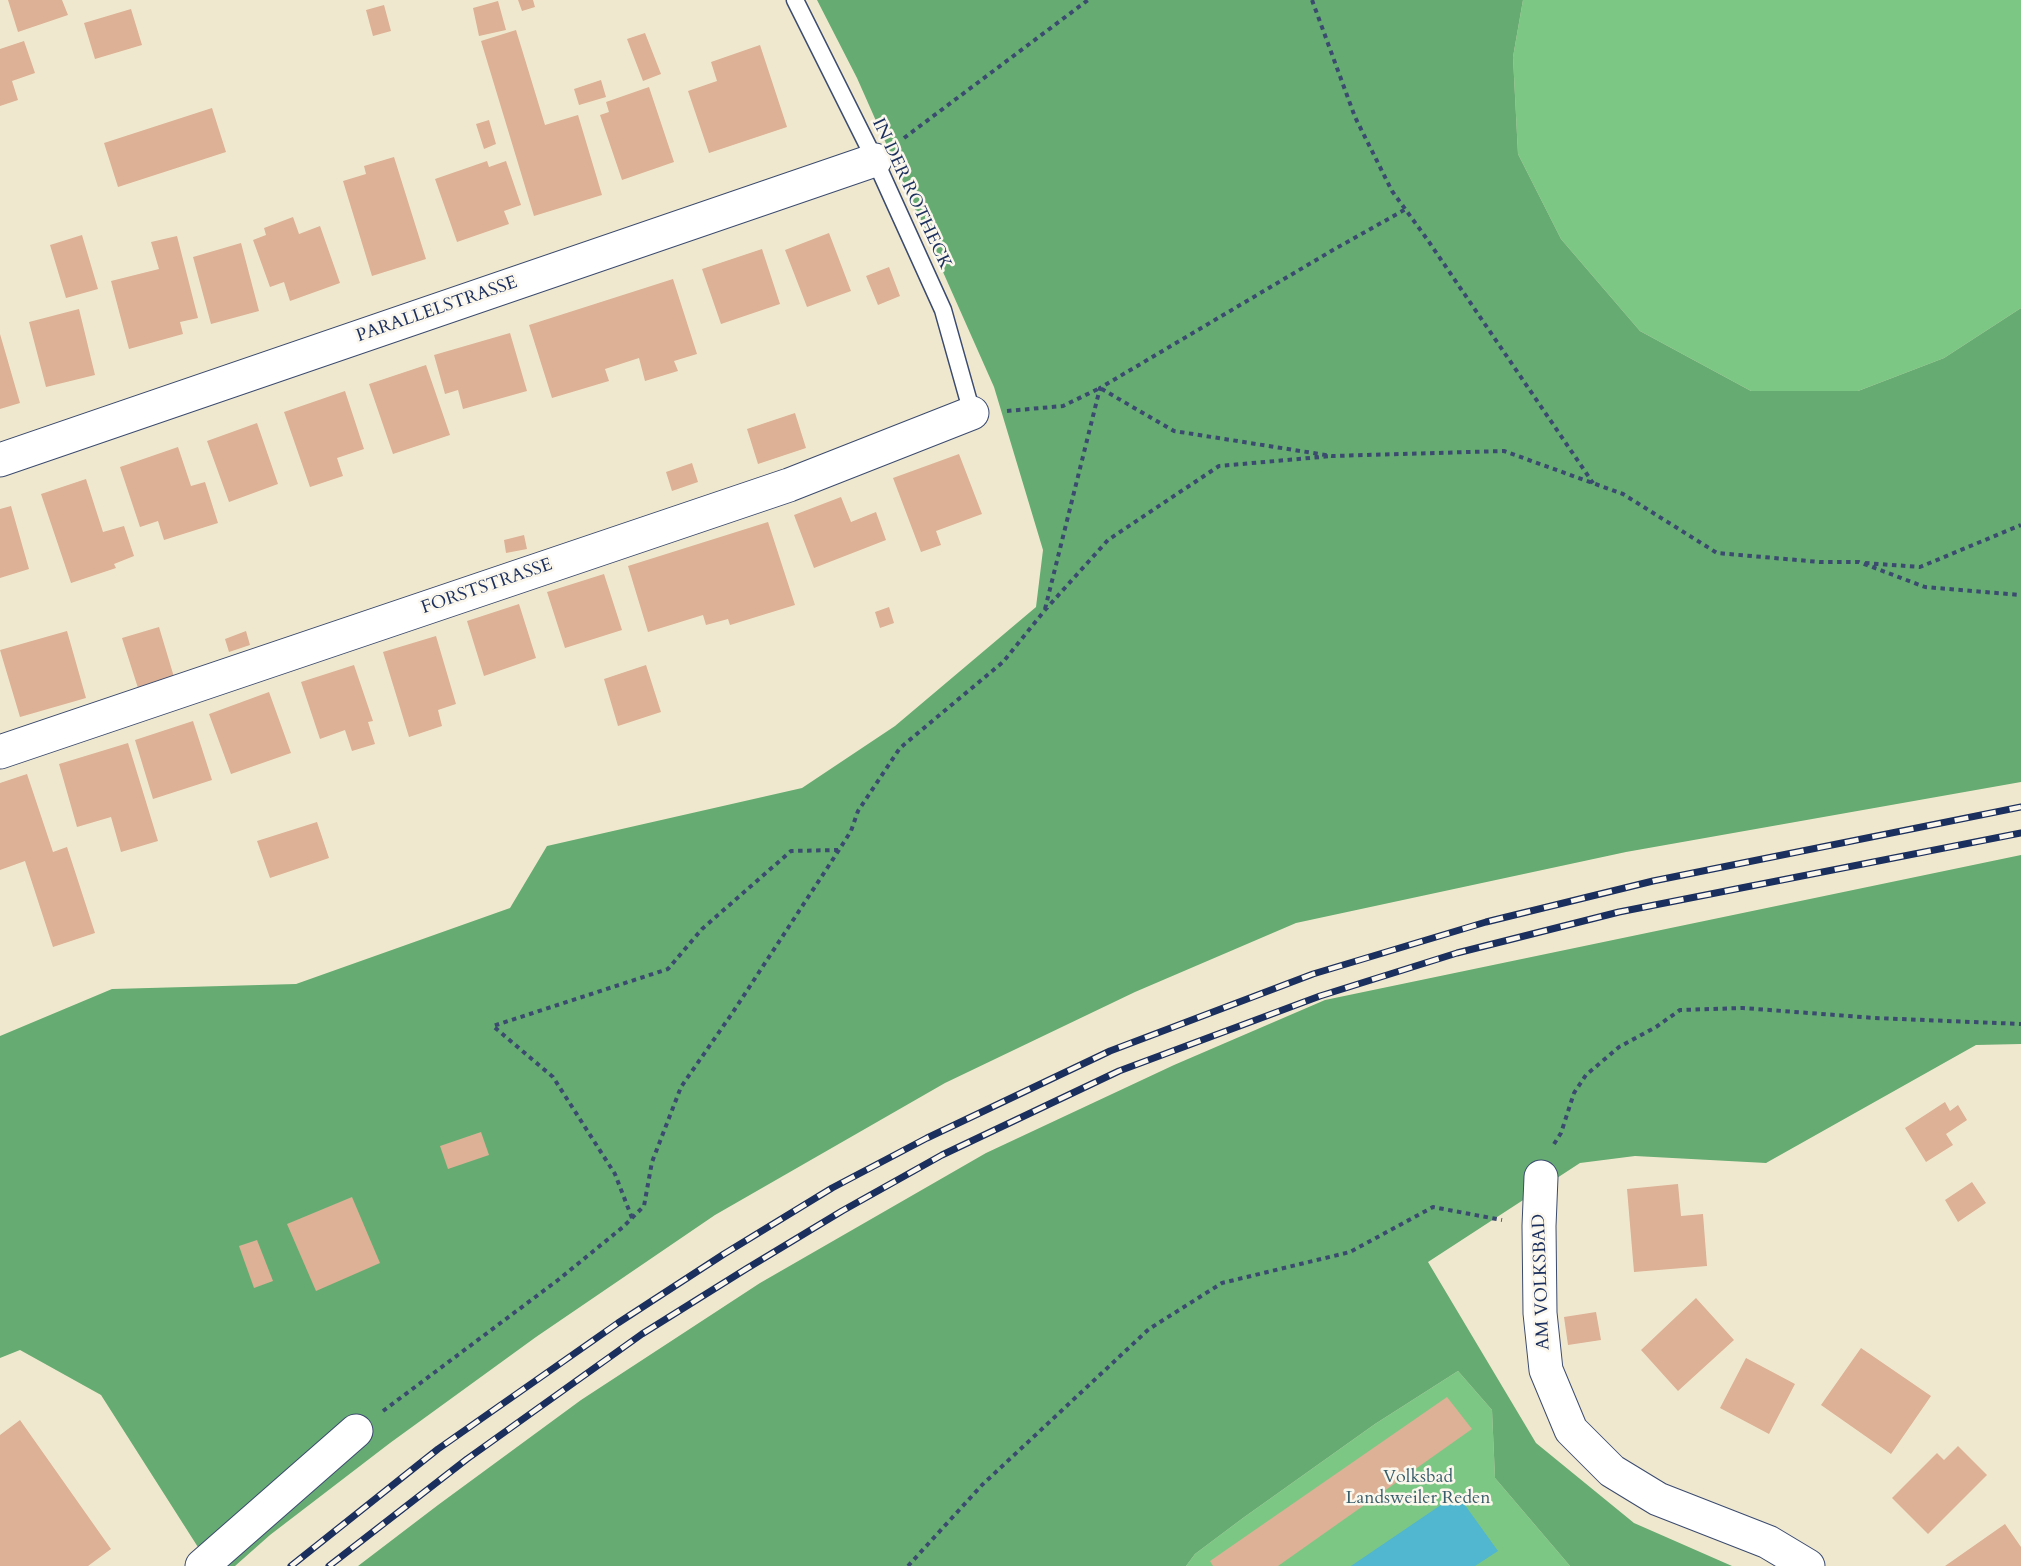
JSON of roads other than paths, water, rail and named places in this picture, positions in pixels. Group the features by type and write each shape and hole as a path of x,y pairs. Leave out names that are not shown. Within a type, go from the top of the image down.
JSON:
{"street":[{"name":"PARALLELSTRASSE","path":"0,460 875,160"},
{"name":"FORSTSTRASSE","path":"0,752 789,485 972,413"},
{"name":"AM VOLKSBAD","path":"1541,1177 1539,1313 1546,1370 1571,1430 1612,1471 1658,1499 1768,1542 1808,1566"},
{"path":"202,1566 356,1431"}],"lane":[{"name":"IN DER ROTHECK","path":"795,0 875,160 943,310 972,413"}],"water":[{"path":"1457,1494 1498,1551 1475,1566 1351,1566"}],"railway":[{"path":"291,1566 438,1449 618,1323 724,1254 832,1188 927,1138 1110,1051 1313,974 1486,922 1653,881 2021,807"},
{"path":"329,1566 467,1459 642,1334 842,1211 942,1155 1119,1071 1320,996 1457,953 1619,912 2021,833"}],"park label":[{"name":"Volksbad Landsweiler Reden","path":"1418,1488"}]}
